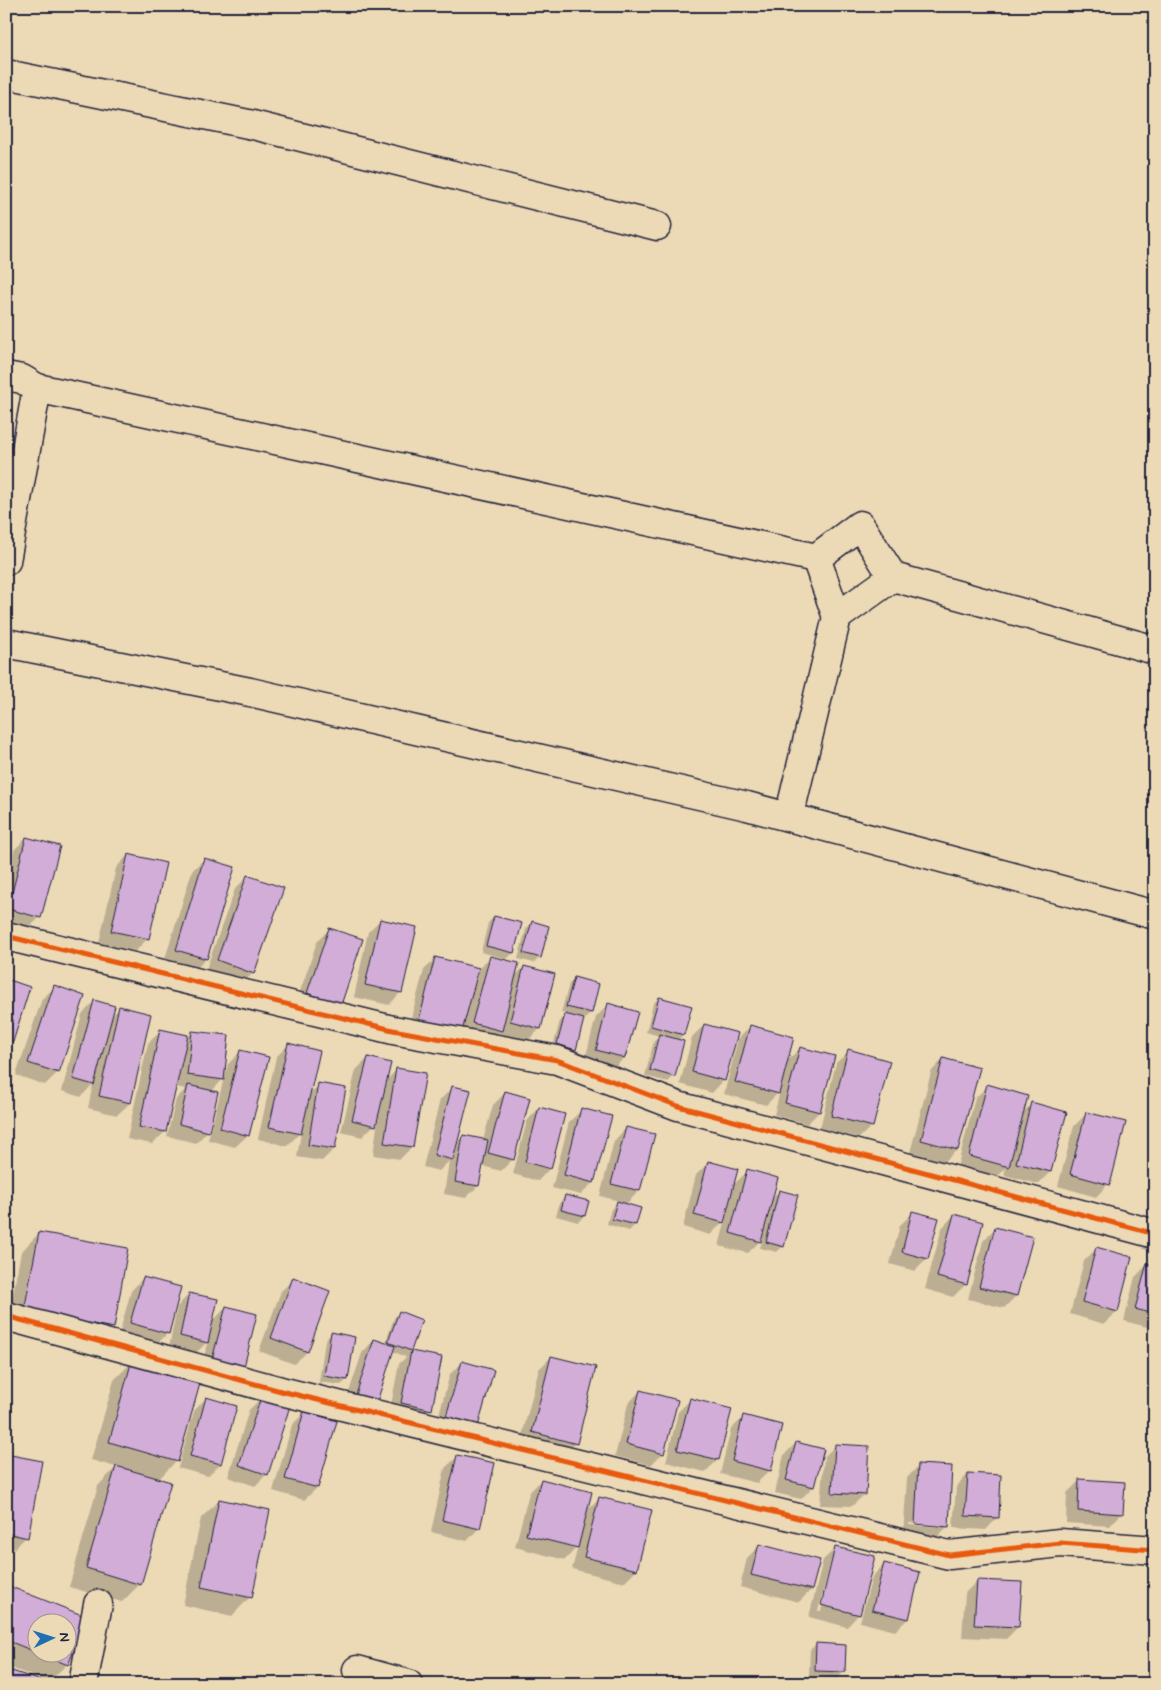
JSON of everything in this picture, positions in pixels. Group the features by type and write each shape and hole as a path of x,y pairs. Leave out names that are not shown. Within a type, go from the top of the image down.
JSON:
{"street":[{"path":"6,74 253,124 657,226"},
{"path":"6,376 22,379 37,388 816,558 860,525 892,577 1155,650"},
{"path":"6,561 37,388"},
{"path":"789,817 837,617 816,558"},
{"path":"837,617 892,577"},
{"path":"6,643 250,692 747,806 1155,915"},
{"path":"6,936 393,1030 557,1060 678,1106 1155,1234"},
{"path":"6,1316 281,1390 949,1555 1060,1543 1155,1550"},
{"path":"83,1684 98,1604"},
{"path":"357,1670 408,1684"}],"building":[{"path":"26,837 60,846 41,918 8,909"},
{"path":"128,854 166,863 149,939 111,931"},
{"path":"204,858 235,867 207,959 176,950"},
{"path":"247,875 284,888 254,974 217,960"},
{"path":"494,916 522,923 514,953 486,946"},
{"path":"380,919 417,927 402,993 365,985"},
{"path":"532,921 549,926 541,958 523,953"},
{"path":"329,928 363,939 341,1005 307,993"},
{"path":"490,956 519,963 502,1031 472,1023"},
{"path":"435,957 479,968 460,1039 417,1028"},
{"path":"524,966 555,974 541,1029 510,1021"},
{"path":"574,977 599,984 592,1013 566,1007"},
{"path":"6,979 30,987 13,1042 6,1040"},
{"path":"54,985 85,996 59,1073 28,1063"},
{"path":"659,997 692,1006 684,1035 651,1026"},
{"path":"94,1000 115,1006 94,1085 73,1079"},
{"path":"608,1003 638,1012 625,1058 596,1050"},
{"path":"119,1006 151,1014 131,1103 99,1096"},
{"path":"565,1014 584,1019 576,1050 557,1044"},
{"path":"704,1024 738,1033 725,1081 692,1072"},
{"path":"750,1025 794,1037 779,1094 735,1082"},
{"path":"160,1029 188,1035 166,1132 139,1127"},
{"path":"192,1031 229,1035 224,1080 187,1075"},
{"path":"659,1034 684,1041 675,1077 650,1070"},
{"path":"288,1043 320,1051 301,1134 269,1127"},
{"path":"800,1047 835,1056 820,1112 785,1103"},
{"path":"848,1049 890,1061 873,1127 831,1116"},
{"path":"240,1050 269,1057 249,1136 220,1128"},
{"path":"368,1057 391,1063 376,1126 352,1120"},
{"path":"943,1058 980,1068 958,1150 921,1140"},
{"path":"396,1068 426,1073 413,1147 384,1143"},
{"path":"318,1083 346,1088 335,1149 308,1145"},
{"path":"987,1084 1028,1096 1009,1167 969,1156"},
{"path":"188,1085 218,1092 209,1132 179,1124"},
{"path":"452,1086 471,1090 453,1160 434,1155"},
{"path":"505,1091 530,1098 514,1160 488,1153"},
{"path":"1031,1102 1067,1112 1051,1172 1016,1163"},
{"path":"539,1107 565,1114 551,1169 525,1162"},
{"path":"581,1108 612,1116 594,1183 564,1175"},
{"path":"1086,1112 1126,1122 1110,1185 1070,1174"},
{"path":"626,1127 655,1134 640,1191 611,1184"},
{"path":"463,1135 488,1140 479,1186 455,1182"},
{"path":"708,1161 738,1169 724,1223 694,1215"},
{"path":"747,1169 778,1178 761,1242 730,1233"},
{"path":"779,1190 798,1195 784,1247 766,1242"},
{"path":"565,1195 589,1201 585,1216 561,1210"},
{"path":"617,1201 641,1208 636,1225 612,1219"},
{"path":"912,1211 939,1218 928,1259 902,1252"},
{"path":"954,1214 983,1222 967,1285 937,1277"},
{"path":"995,1227 1033,1237 1017,1296 979,1287"},
{"path":"39,1232 128,1248 114,1328 24,1311"},
{"path":"1096,1247 1132,1257 1118,1312 1082,1302"},
{"path":"1147,1263 1155,1266 1155,1314 1135,1309"},
{"path":"143,1277 181,1287 169,1334 130,1323"},
{"path":"293,1277 330,1291 308,1352 271,1338"},
{"path":"189,1293 218,1299 208,1343 180,1336"},
{"path":"226,1306 257,1314 241,1379 209,1371"},
{"path":"399,1311 422,1320 411,1351 388,1342"},
{"path":"331,1332 355,1337 348,1380 324,1376"},
{"path":"374,1339 395,1346 374,1411 353,1404"},
{"path":"411,1351 442,1357 432,1410 401,1403"},
{"path":"551,1356 596,1367 577,1444 532,1432"},
{"path":"132,1360 201,1380 178,1462 109,1442"},
{"path":"462,1361 494,1370 475,1437 443,1427"},
{"path":"640,1390 678,1400 664,1454 626,1444"},
{"path":"206,1397 237,1406 221,1464 190,1456"},
{"path":"261,1397 290,1406 268,1475 239,1465"},
{"path":"690,1398 732,1409 719,1460 677,1450"},
{"path":"304,1411 337,1421 318,1488 285,1479"},
{"path":"743,1415 782,1425 771,1471 732,1461"},
{"path":"796,1442 824,1449 814,1487 786,1480"},
{"path":"835,1444 869,1446 866,1495 832,1493"},
{"path":"6,1454 42,1461 28,1538 6,1533"},
{"path":"457,1455 495,1463 480,1529 442,1520"},
{"path":"918,1464 952,1466 949,1527 915,1524"},
{"path":"116,1466 171,1482 141,1585 86,1568"},
{"path":"968,1473 1001,1475 999,1518 965,1516"},
{"path":"541,1479 592,1492 578,1548 526,1535"},
{"path":"1079,1479 1125,1482 1123,1514 1078,1511"},
{"path":"599,1497 652,1510 637,1570 584,1557"},
{"path":"219,1499 270,1510 252,1598 201,1587"},
{"path":"759,1544 820,1560 812,1590 751,1575"},
{"path":"835,1547 875,1556 860,1615 821,1605"},
{"path":"884,1563 920,1572 909,1619 872,1610"},
{"path":"977,1580 1022,1582 1019,1627 974,1625"},
{"path":"6,1585 74,1612 28,1612 28,1649 6,1640"},
{"path":"78,1613 87,1617 78,1640"},
{"path":"816,1643 846,1645 845,1672 815,1671"},
{"path":"6,1669 51,1684 6,1684"}],"cycle path":[{"path":"6,936 393,1030 557,1060 678,1106 1155,1234"},
{"path":"6,1316 281,1391 949,1555 1060,1543 1155,1550"}]}
